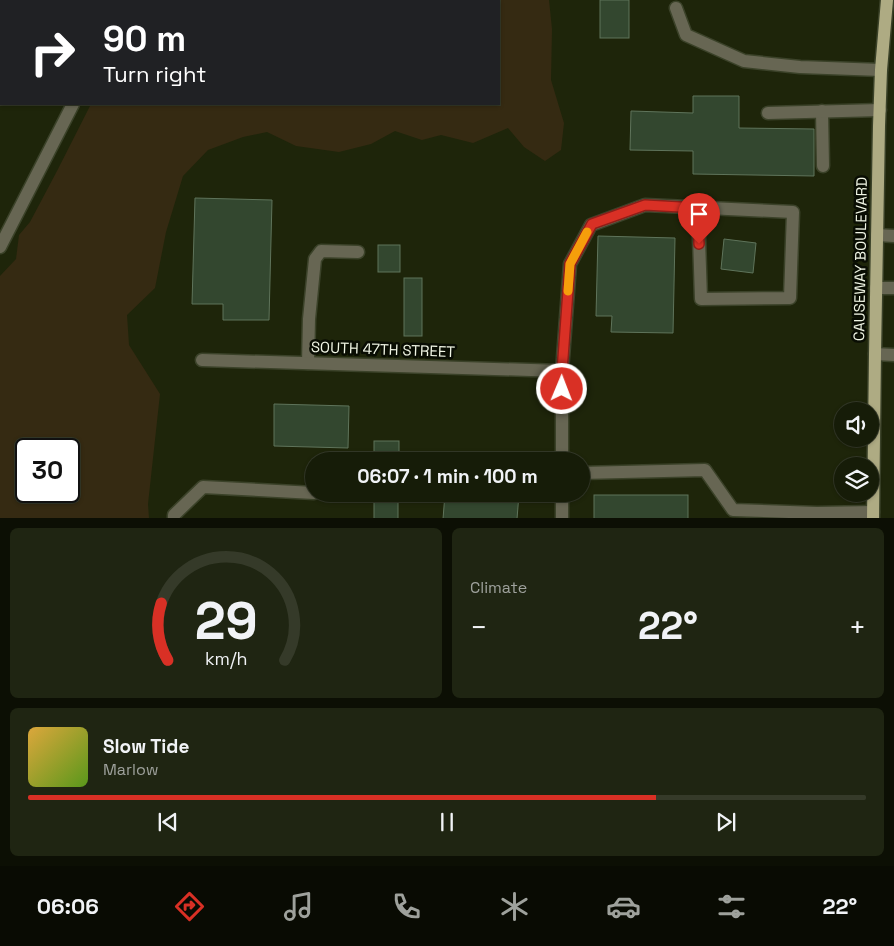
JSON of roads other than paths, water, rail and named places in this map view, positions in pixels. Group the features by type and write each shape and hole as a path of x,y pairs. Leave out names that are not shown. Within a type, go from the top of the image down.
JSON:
{"main road":[{"name":"CAUSEWAY BOULEVARD","path":"873,515 881,70 887,0"}],"street":[{"path":"676,8 686,35 744,61 800,67 881,70"},
{"path":"0,247 72,105"},
{"path":"768,113 880,110"},
{"path":"822,111 823,166"},
{"path":"562,452 562,371 570,264 592,224 645,205 793,212 790,298 701,299 698,208"},
{"path":"877,236 894,236"},
{"path":"308,364 309,319 315,259 321,252 358,252"},
{"path":"876,288 894,288"},
{"path":"875,354 894,355"},
{"name":"SOUTH 47TH STREET","path":"202,360 562,371"},
{"path":"590,472 705,470 732,514 817,513 873,515"},
{"path":"174,518 174,515 203,487 305,493"},
{"path":"562,502 562,518"}]}
